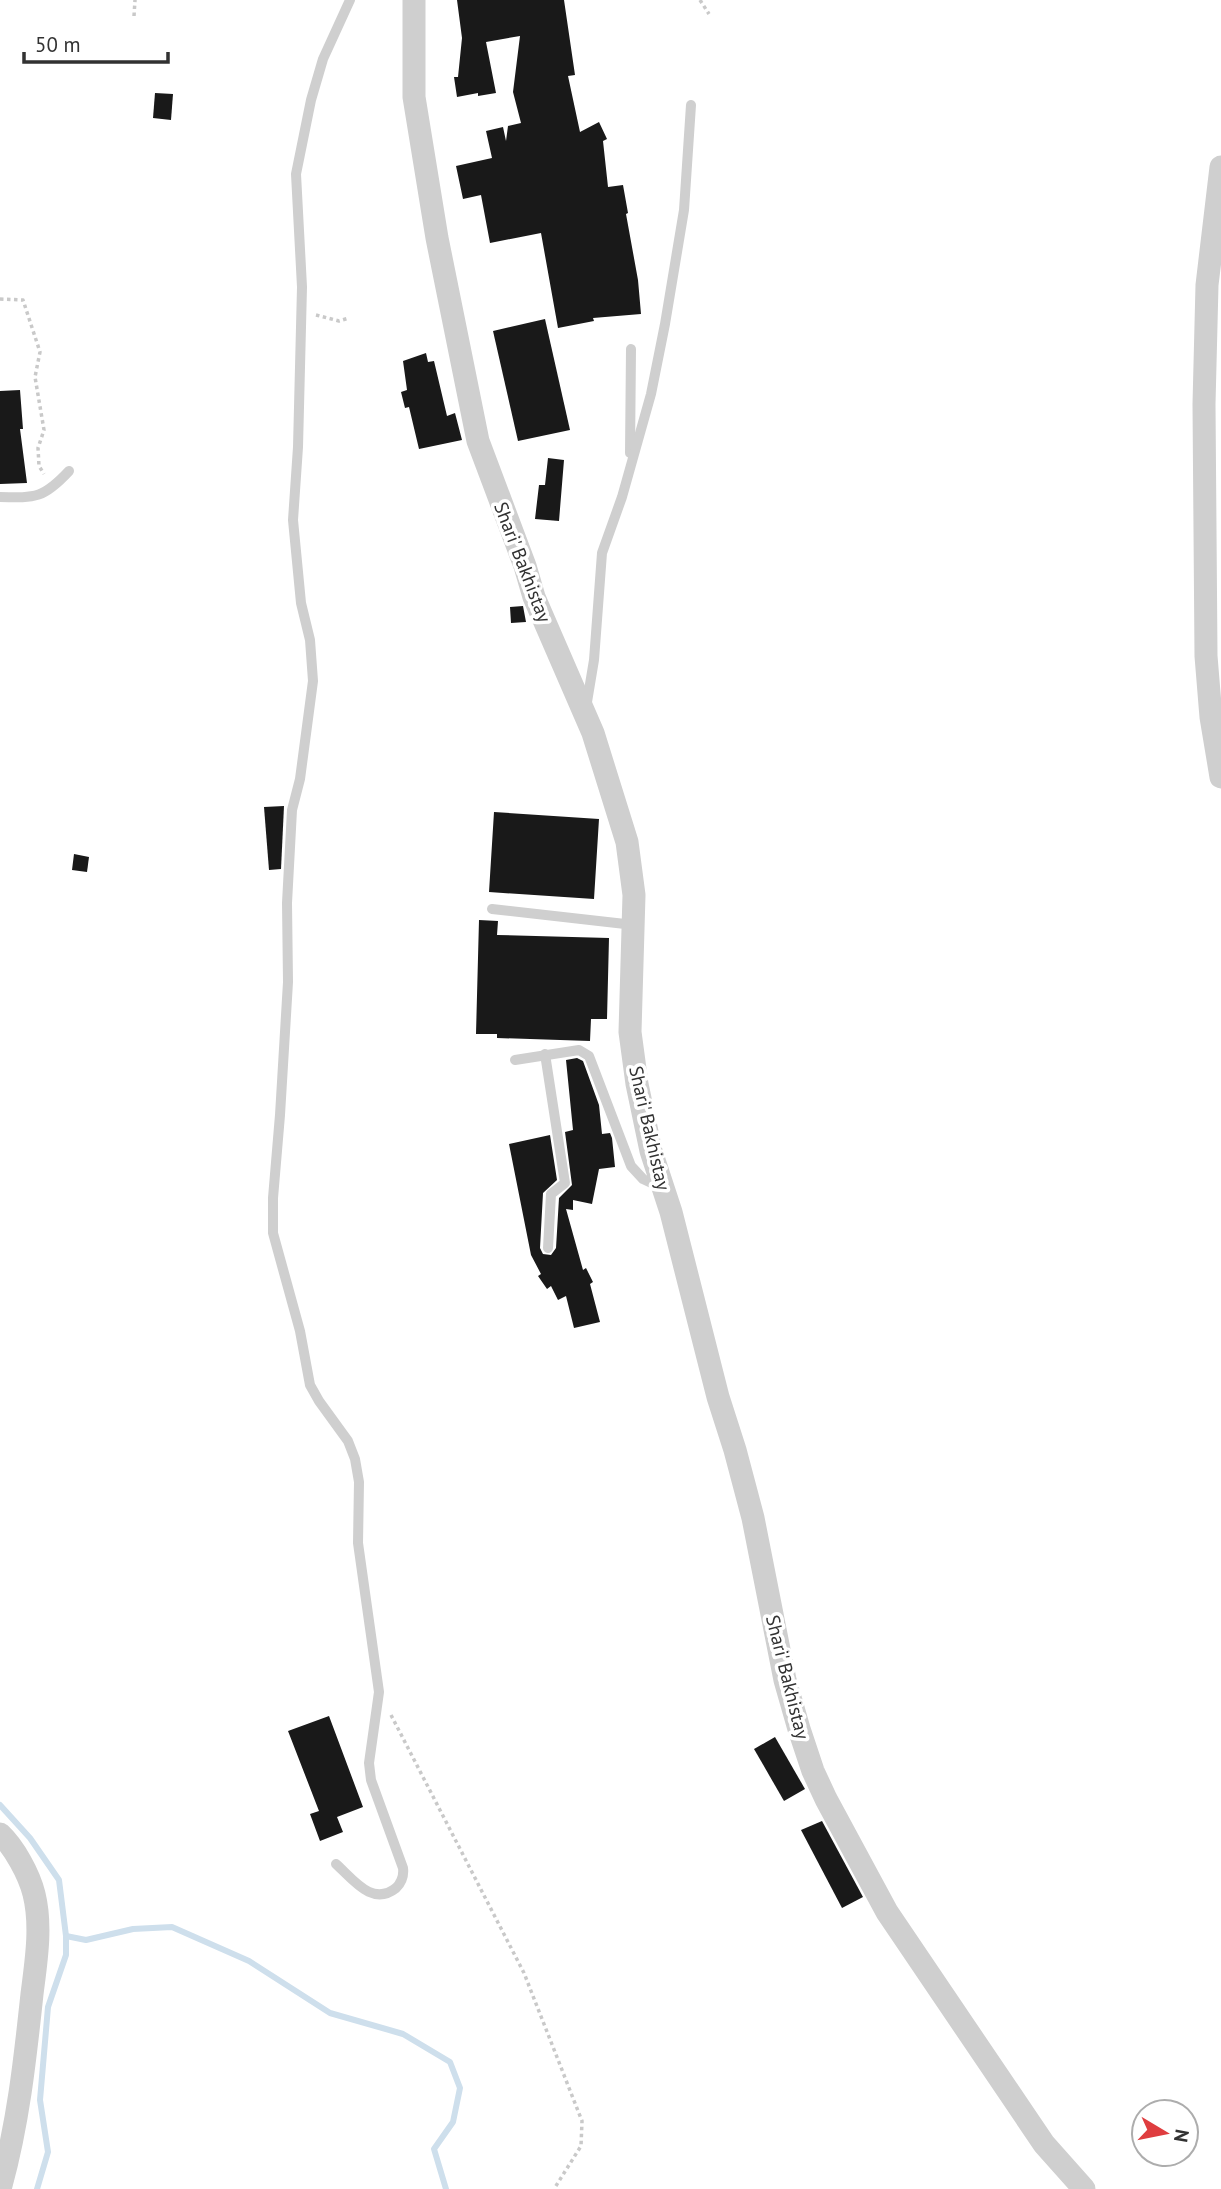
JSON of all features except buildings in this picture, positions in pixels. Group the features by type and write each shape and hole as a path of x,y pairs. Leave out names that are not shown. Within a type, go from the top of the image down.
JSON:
{"street":[{"name":"Shari' Bakhistay","path":"414,0 414,97 437,239 478,441 534,597 585,715 628,842 634,895 630,1032 645,1126 753,1518 785,1680 813,1771 887,1912 1044,2144 1084,2189"},
{"path":"1221,167 1207,285 1204,404 1206,656 1210,717 1221,777"},
{"path":"0,1833 6,1839 34,1894 38,1944 14,2140 0,2189"}],"lane":[{"path":"336,1864 373,1895 389,1893 400,1885 404,1875 371,1780 369,1763 379,1692 358,1544 359,1482 355,1459 348,1441 310,1385 300,1331 273,1233 288,982 292,810 300,779 313,681 310,640 301,603 293,520 299,435 302,262 296,174 299,147 323,59 350,0"},
{"path":"585,715 594,660 602,553 651,394 666,324 684,210 691,105"},
{"path":"629,469 631,349"},
{"path":"0,497 32,498 53,488 69,471"},
{"path":"492,909 634,926"},
{"path":"515,1060 579,1050 589,1056 631,1166 643,1179 663,1188"},
{"path":"545,1054 565,1183 551,1194 548,1248"}],"path":[{"path":"134,16 135,0"},
{"path":"700,0 709,13"},
{"path":"0,299 23,300 40,352 35,377 44,430 38,448 39,466 53,488"},
{"path":"301,310 339,321 349,318"},
{"path":"379,1692 524,1973 582,2121 581,2146 554,2189"}],"waterway":[{"path":"0,1805 30,1838 59,1880 66,1936 66,1955 48,2007 40,2100 48,2152 37,2189"},
{"path":"66,1936 86,1940 133,1929 172,1927 249,1961 330,2013 403,2034 450,2062 460,2088 453,2122 434,2149 446,2189"}]}
